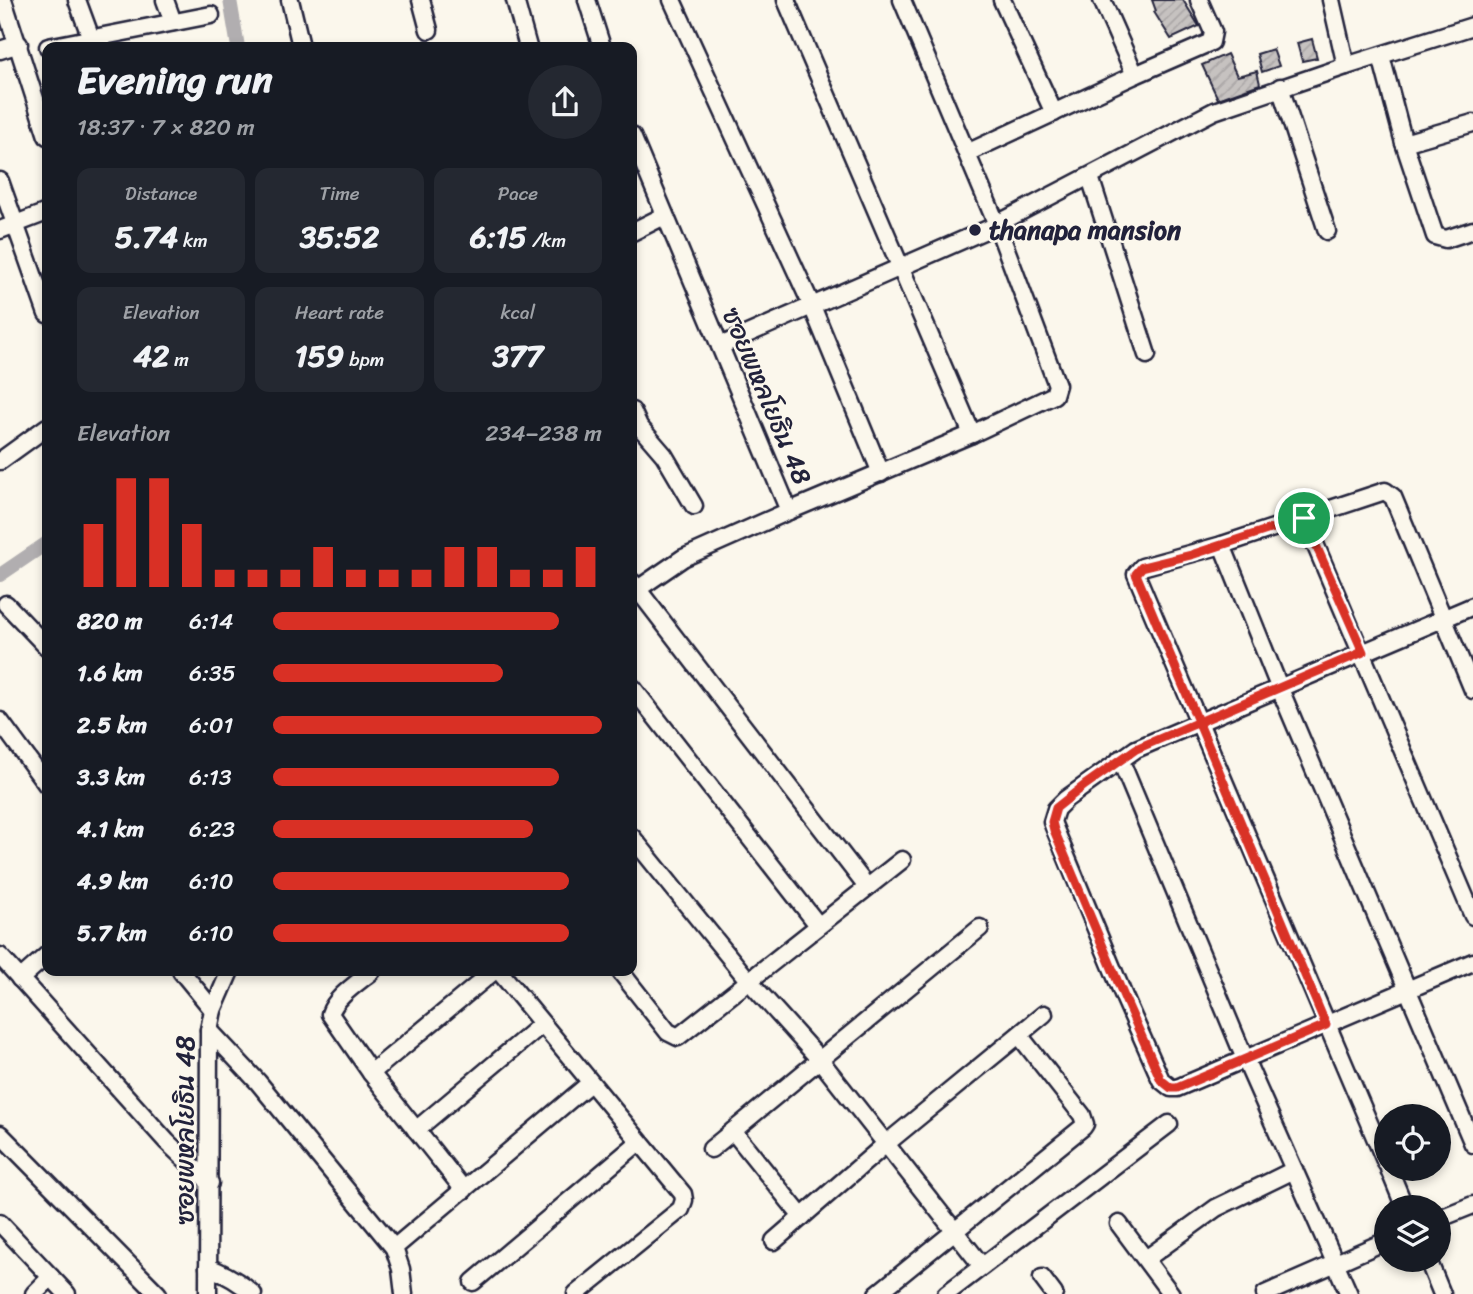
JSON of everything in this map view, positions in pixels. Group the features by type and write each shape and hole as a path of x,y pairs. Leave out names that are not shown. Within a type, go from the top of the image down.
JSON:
{"street":[{"path":"3,0 42,120"},
{"path":"77,0 91,38"},
{"path":"165,0 173,22"},
{"path":"290,0 300,42"},
{"path":"421,0 429,30"},
{"path":"515,0 527,42"},
{"path":"587,0 600,42"},
{"path":"672,0 811,306 881,473"},
{"path":"786,0 972,434"},
{"path":"789,511 972,434 1054,395 1057,390 997,225 902,0"},
{"path":"1002,0 1054,113"},
{"path":"1102,0 1135,75"},
{"path":"967,153 1211,42 1213,32 1199,0"},
{"path":"1331,0 1346,66"},
{"path":"72,42 211,15"},
{"path":"720,346 997,225 1214,111 1280,87 1473,26"},
{"path":"0,50 42,47"},
{"path":"1381,57 1404,143 1435,236 1446,239 1473,230"},
{"path":"1280,87 1327,231"},
{"path":"1404,143 1473,123"},
{"name":"ซอยพหลโยธิน 48","path":"637,148 789,511 682,558 637,586"},
{"path":"1090,177 1147,355"},
{"path":"0,181 7,227 42,303"},
{"path":"7,227 42,214"},
{"path":"637,230 664,216"},
{"path":"637,422 664,455 694,506"},
{"path":"0,461 42,431"},
{"path":"1374,1135 1136,574 1142,567 1222,545 1385,491 1393,497 1473,690"},
{"path":"1304,518 1473,916"},
{"path":"1222,545 1406,990 1473,1144"},
{"path":"637,593 867,887"},
{"path":"6,604 42,642"},
{"path":"1473,606 1136,749 1066,799 1056,808 1052,822 1161,1080 1171,1088 1177,1088 1473,962"},
{"path":"637,693 818,925"},
{"path":"0,721 42,778"},
{"path":"1120,759 1245,1059 1349,1294"},
{"path":"637,844 748,980 820,1060 982,1266"},
{"path":"624,976 668,1032 678,1037 902,860"},
{"path":"711,1149 980,928"},
{"path":"0,956 167,1142 210,1183"},
{"path":"20,979 42,959"},
{"path":"185,976 213,1010"},
{"name":"ซอยพหลโยธิน 48","path":"208,1294 209,1030 213,1010 228,976"},
{"path":"366,976 332,1006 330,1014 371,1073 464,1190"},
{"path":"371,1073 490,976"},
{"path":"500,976 682,1194 683,1205 576,1294"},
{"path":"774,1241 887,1143 1044,1014"},
{"path":"416,1130 541,1025"},
{"path":"209,1030 258,1082 394,1248 401,1269 404,1294"},
{"path":"877,1294 1080,1131 1085,1124 1082,1115 1019,1035"},
{"path":"394,1248 590,1083"},
{"path":"946,1294 1169,1124"},
{"path":"733,1131 802,1217"},
{"path":"0,1134 158,1294"},
{"path":"473,1282 639,1142"},
{"path":"1146,1259 1216,1208 1294,1170"},
{"path":"1451,1214 1473,1205"},
{"path":"0,1223 67,1294"},
{"path":"1119,1224 1171,1294"},
{"path":"1265,1294 1374,1246"},
{"path":"208,1267 227,1274 253,1294"},
{"path":"1433,1272 1442,1294"},
{"path":"34,1294 51,1278"},
{"path":"1042,1278 1054,1294"}],"building":[{"path":"1152,0 1183,0 1199,26 1171,39 1154,12 1156,11"},
{"path":"1312,39 1317,58 1302,61 1297,43"},
{"path":"1273,49 1279,66 1262,72 1257,54"},
{"path":"1227,54 1237,76 1257,71 1260,84 1218,99 1202,65"}],"waterway":[{"path":"230,0 237,42"},
{"path":"0,575 42,546"}],"place":[{"name":"thanapa mansion","path":"975,230"}],"route":[{"path":"1304,518 1191,555 1142,567 1136,574 1200,722 1326,1025 1177,1088 1171,1088 1161,1080 1125,999 1054,830 1053,814 1066,799 1136,749 1154,741 1200,722 1280,689 1363,652 1304,518"}]}
